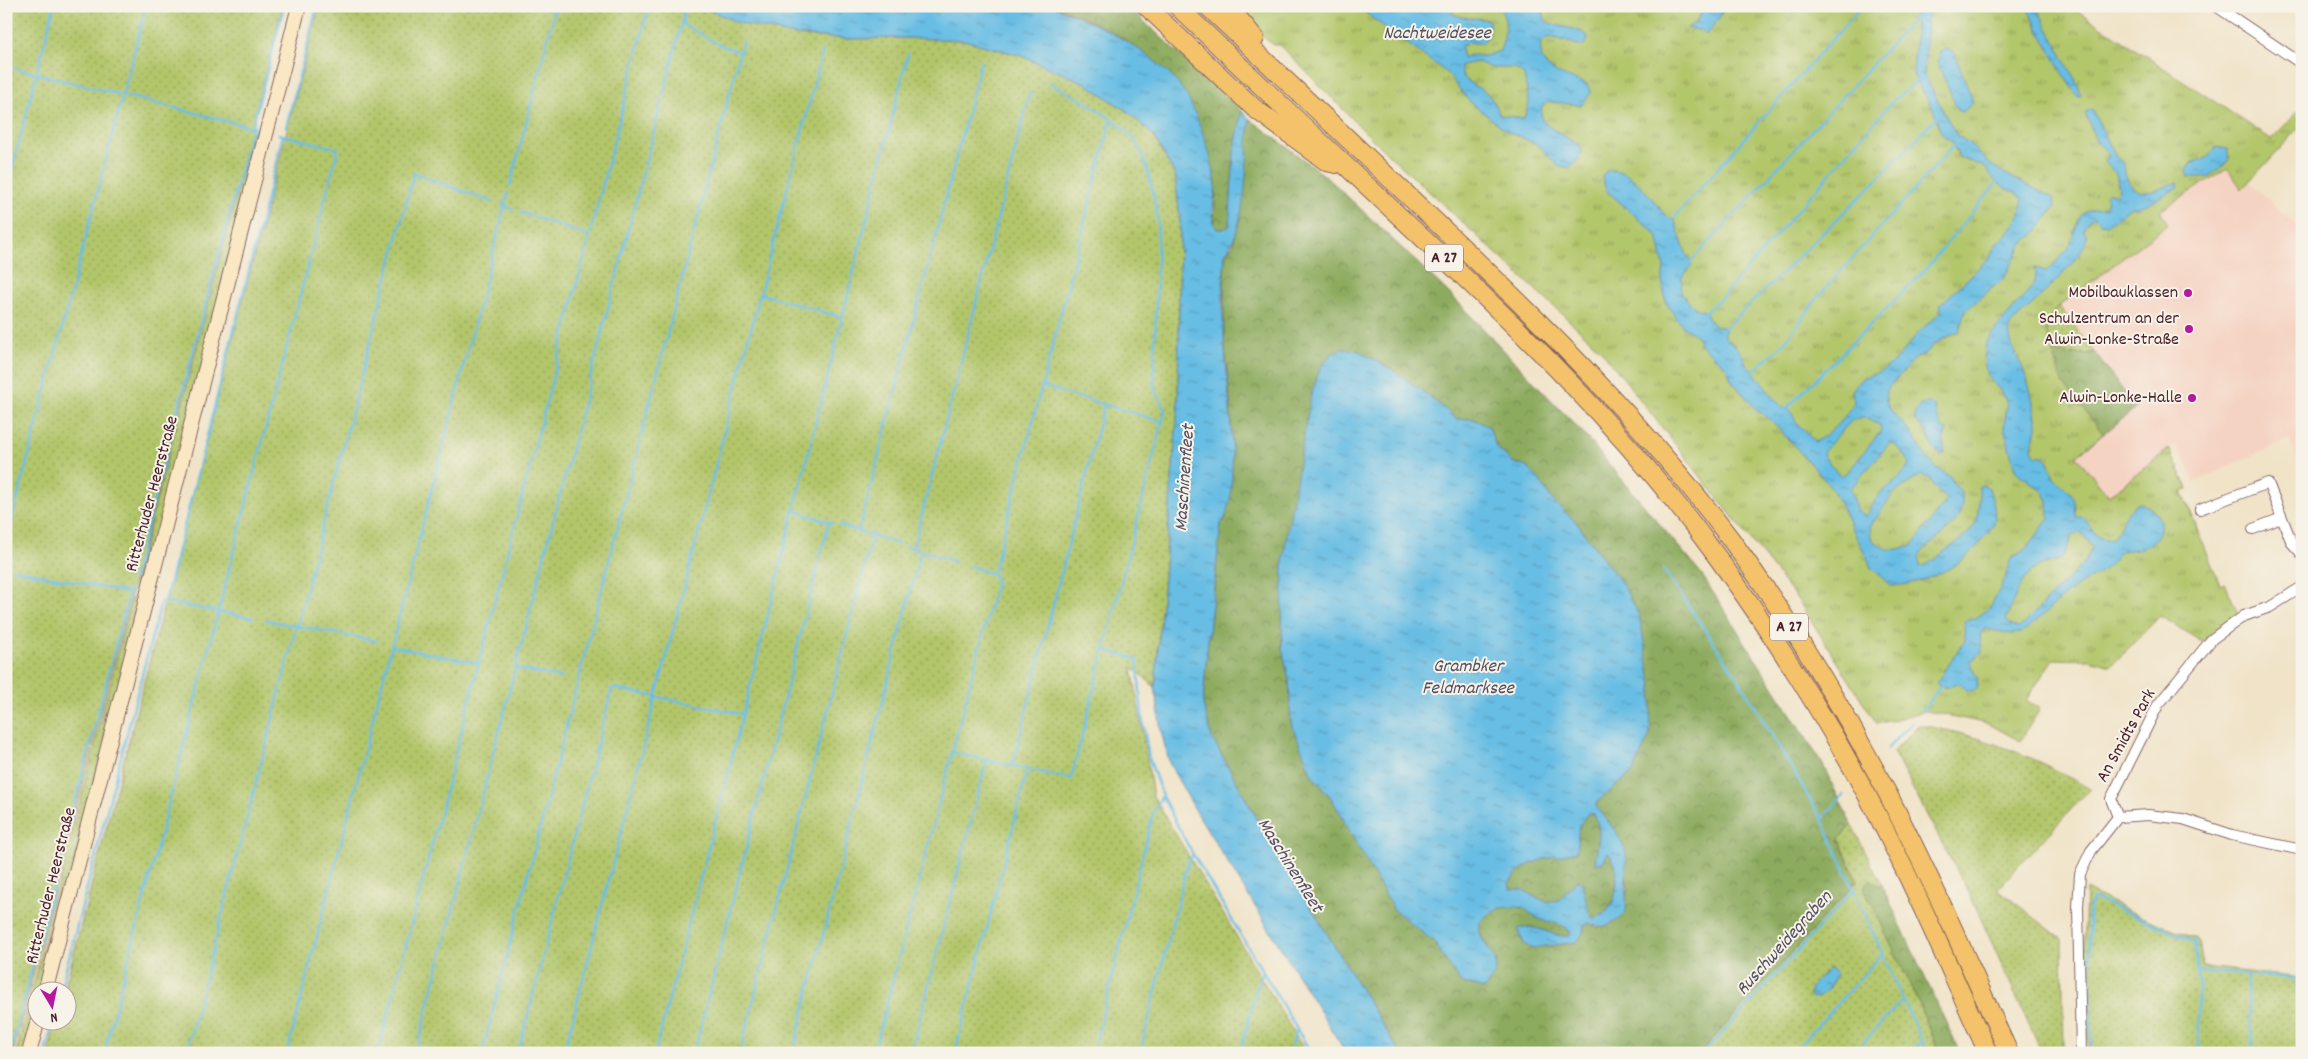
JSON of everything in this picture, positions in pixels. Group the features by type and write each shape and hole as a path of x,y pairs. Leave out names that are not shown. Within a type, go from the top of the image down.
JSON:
{"highway":[{"path":"1146,6 1254,108 1276,126 1327,162 1348,168"},
{"name":"A 27","path":"1177,6 1539,348 1643,462 1716,555 1757,613 1807,691 1855,774 1894,850 1988,1053"},
{"name":"A 27","path":"1207,6 1549,330 1658,449 1732,541 1825,681 1872,765 1908,834 2009,1053"},
{"path":"1228,6 1289,74 1307,99"}],"main road":[{"name":"Ritterhuder Heerstraße","path":"48,982 299,6"},
{"path":"29,1053 35,1032"}],"street":[{"path":"2216,6 2302,64"},
{"path":"2200,508 2268,483 2292,542 2302,554"},
{"path":"2253,529 2282,518"},
{"name":"An Smidts Park","path":"2118,817 2111,799 2158,705 2212,639 2244,616 2270,607 2302,587"},
{"path":"2081,1053 2078,907 2080,874 2091,851 2118,817 2148,815 2183,820 2232,835 2302,850"}],"shaded area":[{"name":"Schulzentrum an der Alwin-Lonke-Straße","path":"2227,168 2242,189 2249,182 2302,231 2302,470 2289,439 2194,482 2184,457 2175,444 2109,496 2075,456 2136,407 2059,306 2168,224 2160,212"}],"green space":[{"path":"6,6 283,6 31,982 28,982 28,995 13,1053 6,1053"},
{"path":"319,6 700,6 739,23 794,35 849,39 907,38 964,40 1019,55 1085,83 1127,111 1154,136 1175,175 1180,218 1178,407 1155,687 1132,667 1153,796 1306,1053 48,1053 53,1032 78,1032 78,982 66,982"},
{"path":"1052,6 1127,6 1242,111 1234,153 1229,226 1224,229 1217,229 1214,224 1216,182 1212,164 1189,100 1177,83 1124,39 1079,15"},
{"path":"1240,6 2070,6 2271,139 2302,108 2302,125 2242,189 2227,168 2160,211 2168,224 2059,306 2045,327 2062,382 2103,434 2076,456 2109,496 2169,449 2188,489 2182,492 2220,585 2225,583 2238,614 2223,623 2202,642 2160,616 2111,666 2089,660 2053,659 2026,700 2040,709 2020,741 1989,724 1926,711 1877,724 1798,600 1601,350 1374,141 1280,45 1274,45 1262,36"},
{"path":"1250,119 1328,178 1448,292 1581,431 1700,572 1822,763 1852,826 1839,839 1857,881 1700,1053 1400,1053 1261,826 1212,738 1203,705 1221,524 1226,518 1232,456 1230,399 1224,337 1225,254 1233,245","holes":["1357,350 1425,393 1457,419 1474,419 1489,427 1496,447 1512,462 1521,464 1538,478 1552,500 1576,522 1623,585 1639,615 1632,773 1597,802 1596,806 1618,834 1628,888 1624,903 1598,928 1589,923 1584,925 1583,933 1577,942 1547,947 1524,944 1518,929 1533,928 1562,936 1569,936 1570,931 1558,924 1537,918 1525,908 1505,907 1490,913 1479,923 1479,934 1488,946 1484,989 1460,982 1433,941 1393,909 1332,799 1312,775 1291,723 1289,680 1282,648 1283,562 1305,441 1306,418"]},
{"path":"255,130 263,134 143,588 135,583 253,131"},
{"path":"2144,242 2059,306 2045,327 2053,353 2084,354 2094,352 2136,408 2076,456 2109,496 2169,449 2188,489 2182,492 2196,525 2111,540 2010,325"},
{"path":"2059,306 2094,352 2084,354 2053,353 2045,327"},
{"path":"132,598 140,599 44,982 34,982"},
{"path":"1918,725 1964,734 2007,748 2049,767 2090,789 1997,889 2062,939 2064,1053 2042,1053 1971,897 1893,752"},
{"path":"1588,813 1594,814 1598,827 1599,838 1595,863 1602,863 1608,853 1615,866 1616,891 1606,912 1595,919 1589,916 1582,882 1578,879 1564,896 1554,902 1510,889 1509,883 1531,864 1547,858 1576,852 1579,826"},
{"path":"1852,826 1882,885 1879,886 1908,980 1940,1053 1700,1053 1857,881 1839,839"},
{"path":"1871,879 1879,886 1882,885 1960,1053 1940,1053 1864,888"},
{"path":"2086,889 2139,916 2194,938 2199,942 2203,967 2302,978 2302,1053 2088,1053 2084,957"},
{"path":"28,1006 28,1032 32,1032 27,1053 16,1053"}],"water":[{"name":"Maschinenfleet","path":"700,6 1052,6 1089,21 1109,31 1148,56 1179,85 1189,100 1205,139 1211,160 1216,186 1213,218 1217,229 1224,229 1229,226 1234,153 1242,111 1250,119 1242,208 1233,241 1225,254 1223,317 1232,436 1231,490 1228,511 1221,524 1203,704 1212,738 1261,826 1400,1053 1346,1053 1197,813 1170,765 1161,731 1155,687 1178,407 1180,218 1175,175 1154,136 1127,111 1085,83 1019,55 964,40 907,38 849,39 794,35 739,23"},
{"name":"Nachtweidesee","path":"1356,6 1454,6 1452,13 1467,18 1489,20 1489,36 1482,43 1468,43 1461,46 1463,58 1469,55 1484,56 1500,51 1505,33 1505,21 1497,6 1541,6 1546,22 1580,31 1588,36 1587,42 1582,46 1550,37 1541,42 1543,61 1548,67 1561,75 1587,84 1591,93 1582,105 1550,102 1542,106 1541,114 1544,123 1581,147 1582,154 1571,168 1558,166 1538,145 1507,131 1469,101 1447,73","holes":["1478,62 1492,68 1515,68 1524,75 1529,103 1524,118 1500,115 1494,102 1487,94 1468,82 1462,75 1461,65"]},
{"path":"1725,6 1719,18 1706,35 1702,31 1687,28 1696,22 1705,7"},
{"path":"1906,6 1930,6 1927,20 1924,75 1957,136 1967,142 1990,164 2053,198 2055,207 2034,235 2022,244 2004,278 1965,311 1959,331 1934,344 1926,354 1917,357 1886,390 1889,407 1914,437 1929,461 1951,477 1962,500 1961,509 1953,525 1919,556 1920,567 1934,560 1970,531 1977,518 1979,486 1983,485 1989,488 1995,514 1993,524 1979,544 1958,563 1920,581 1892,586 1872,568 1832,488 1772,421 1756,409 1731,380 1727,368 1700,344 1696,335 1683,327 1666,303 1662,281 1664,268 1657,235 1606,190 1602,177 1606,171 1615,170 1624,173 1640,185 1667,217 1675,221 1692,266 1682,277 1681,293 1694,307 1706,312 1714,326 1724,327 1726,330 1723,334 1735,346 1781,406 1791,411 1796,422 1815,442 1821,439 1837,425 1854,403 1852,390 1863,377 1880,372 1887,367 1900,355 1919,331 1940,313 1941,304 1991,256 1994,248 2013,227 2020,211 2022,200 2015,192 2006,189 1991,176 1985,167 1959,157 1952,142 1941,133 1934,111 1913,75 1916,27 1913,10","holes":["1862,417 1880,425 1881,431 1848,472 1840,476 1823,455 1824,451 1851,421","1890,443 1906,457 1909,464 1906,469 1899,478 1878,496 1865,516 1858,511 1850,489","1921,475 1930,479 1933,486 1946,499 1912,546 1890,549 1881,546 1871,538 1870,527 1893,494"]},
{"path":"2026,6 2036,6 2078,85 2081,96 2078,97 2062,73"},
{"path":"1946,49 1954,52 1973,101 1962,112 1958,111 1937,62 1940,52"},
{"path":"2092,109 2116,157 2124,163 2124,170 2131,186 2140,191 2147,192 2170,184 2177,183 2179,187 2145,205 2130,208 2108,224 2100,223 2094,217 2088,221 2083,229 2087,235 2085,244 2078,256 2055,282 2010,325 2010,339 2026,376 2035,412 2037,427 2032,443 2033,451 2036,456 2044,456 2047,459 2054,478 2071,493 2075,501 2076,517 2083,517 2098,537 2111,540 2125,516 2139,503 2148,506 2154,511 2158,517 2160,530 2157,537 2144,547 2120,551 2109,565 2059,600 2021,633 2012,634 1986,629 1980,634 1982,652 1971,661 1971,667 1978,679 1976,690 1966,691 1958,684 1942,686 1936,683 1965,641 1964,627 1966,621 1976,618 1990,608 2005,579 2010,560 2028,547 2049,518 2048,501 2043,491 2019,474 2013,462 2004,427 2007,403 1999,389 1987,377 1984,361 1986,343 1993,332 2033,286 2036,278 2035,268 2046,271 2070,245 2077,223 2083,214 2095,209 2105,208 2108,200 2105,195 2108,192 2116,195 2119,190 2116,174 2104,161 2108,158 2108,153 2096,141 2085,112","holes":["2082,533 2092,547 2084,563 2019,628 2010,625 2006,619 2023,582 2033,570 2061,558 2074,534"]},
{"path":"2216,147 2227,149 2229,161 2208,177 2188,177 2186,172 2192,162 2206,158"},
{"name":"Grambker Feldmarksee","path":"1342,349 1357,350 1391,369 1457,419 1474,419 1489,427 1496,447 1512,462 1527,467 1538,478 1552,500 1576,522 1623,585 1639,615 1652,686 1650,735 1632,773 1597,802 1596,806 1618,834 1626,853 1626,912 1609,925 1600,926 1589,923 1584,925 1583,933 1577,942 1531,948 1524,944 1518,929 1539,929 1562,936 1569,936 1570,931 1558,924 1537,918 1525,908 1505,907 1495,910 1479,923 1480,933 1484,942 1496,961 1496,969 1484,989 1460,982 1433,941 1393,909 1332,799 1312,775 1291,723 1289,680 1282,648 1283,562 1311,395 1321,367 1331,354","holes":["1588,813 1594,814 1599,833 1595,864 1602,863 1608,853 1617,874 1614,900 1606,912 1595,919 1590,916 1582,882 1578,879 1559,900 1546,902 1521,889 1510,889 1509,883 1531,864 1547,858 1576,852 1579,826"]},
{"path":"1929,403 1934,406 1941,427 1947,430 1943,442 1945,454 1941,455 1932,447 1927,432 1915,421 1915,412 1921,404"},
{"path":"1829,968 1837,974 1835,978 1824,993 1812,998 1809,995 1812,986"}],"waterway":[{"path":"6,193 54,6"},
{"path":"8,535 146,6"},
{"path":"133,580 284,6"},
{"path":"286,127 317,6"},
{"path":"538,6 555,11"},
{"path":"510,186 556,6"},
{"path":"378,1053 649,6"},
{"path":"416,1053 684,14 676,6"},
{"path":"1672,220 1862,6"},
{"path":"1688,265 1916,17"},
{"path":"681,23 718,44 740,52"},
{"path":"482,1053 743,41"},
{"path":"564,1053 823,50"},
{"path":"655,1053 743,714 908,54"},
{"path":"859,531 981,61"},
{"path":"6,66 259,129"},
{"path":"1704,313 1724,295 1892,102 1918,80"},
{"path":"1048,82 1116,122 1133,138 1138,145 1146,166 1153,191 1158,223 1154,386 1165,411 1104,650 1137,659 1142,715 1149,758 1162,796 1191,851 1311,1053"},
{"path":"913,549 1030,92"},
{"path":"1722,331 1871,186 1938,116"},
{"path":"874,1053 995,587 996,581 993,574 1111,120"},
{"path":"104,1053 338,149 279,134"},
{"path":"63,982 161,602 165,602 283,135"},
{"path":"1752,372 1784,343 1822,292 1956,143"},
{"path":"186,1053 414,173 492,202"},
{"path":"1786,409 1926,269 1999,180"},
{"path":"287,1053 508,193"},
{"path":"502,205 513,209"},
{"path":"520,212 589,236"},
{"path":"761,294 841,317"},
{"path":"1042,386 1163,422"},
{"path":"1013,764 1104,404"},
{"path":"793,510 832,523"},
{"path":"694,1053 829,522"},
{"path":"839,525 899,544"},
{"path":"740,1053 872,536"},
{"path":"905,546 954,561"},
{"path":"793,1053 921,551"},
{"path":"970,566 993,574"},
{"path":"13,569 129,593"},
{"path":"1663,569 1738,678 1822,819"},
{"path":"10,1053 130,590"},
{"path":"165,602 253,618"},
{"path":"266,620 377,641"},
{"path":"391,646 478,663"},
{"path":"952,752 1071,779 1104,650"},
{"path":"515,668 562,678"},
{"name":"Ruschweidegraben","path":"1922,711 1943,683"},
{"path":"518,1053 612,688 743,714"},
{"name":"Ruschweidegraben","path":"1888,748 1912,723"},
{"path":"911,1053 987,759"},
{"path":"955,1053 1028,768"},
{"path":"1843,795 1822,819 1927,1053"},
{"path":"1093,1053 1153,813 1162,796"},
{"path":"1140,1053 1187,865 1193,854"},
{"name":"Ruschweidegraben","path":"1704,1053 1854,889"},
{"path":"2091,1053 2089,906 2094,898 2194,942 2198,973 2199,1053"},
{"path":"1793,1053 1883,953"},
{"path":"2198,971 2302,979"},
{"path":"1240,1053 1259,980 1263,972"},
{"path":"2246,976 2253,1053"},
{"path":"2295,978 2302,1028"},
{"path":"1854,1053 1903,999"},
{"path":"1290,1053 1297,1029"},
{"path":"45,1053 50,1032"},
{"path":"1911,1053 1921,1041"}],"place":[{"name":"Mobilbauklassen","path":"2188,293"},
{"name":"Schulzentrum an der Alwin-Lonke-Straße","path":"2189,329"},
{"name":"Alwin-Lonke-Halle","path":"2192,398"}]}
